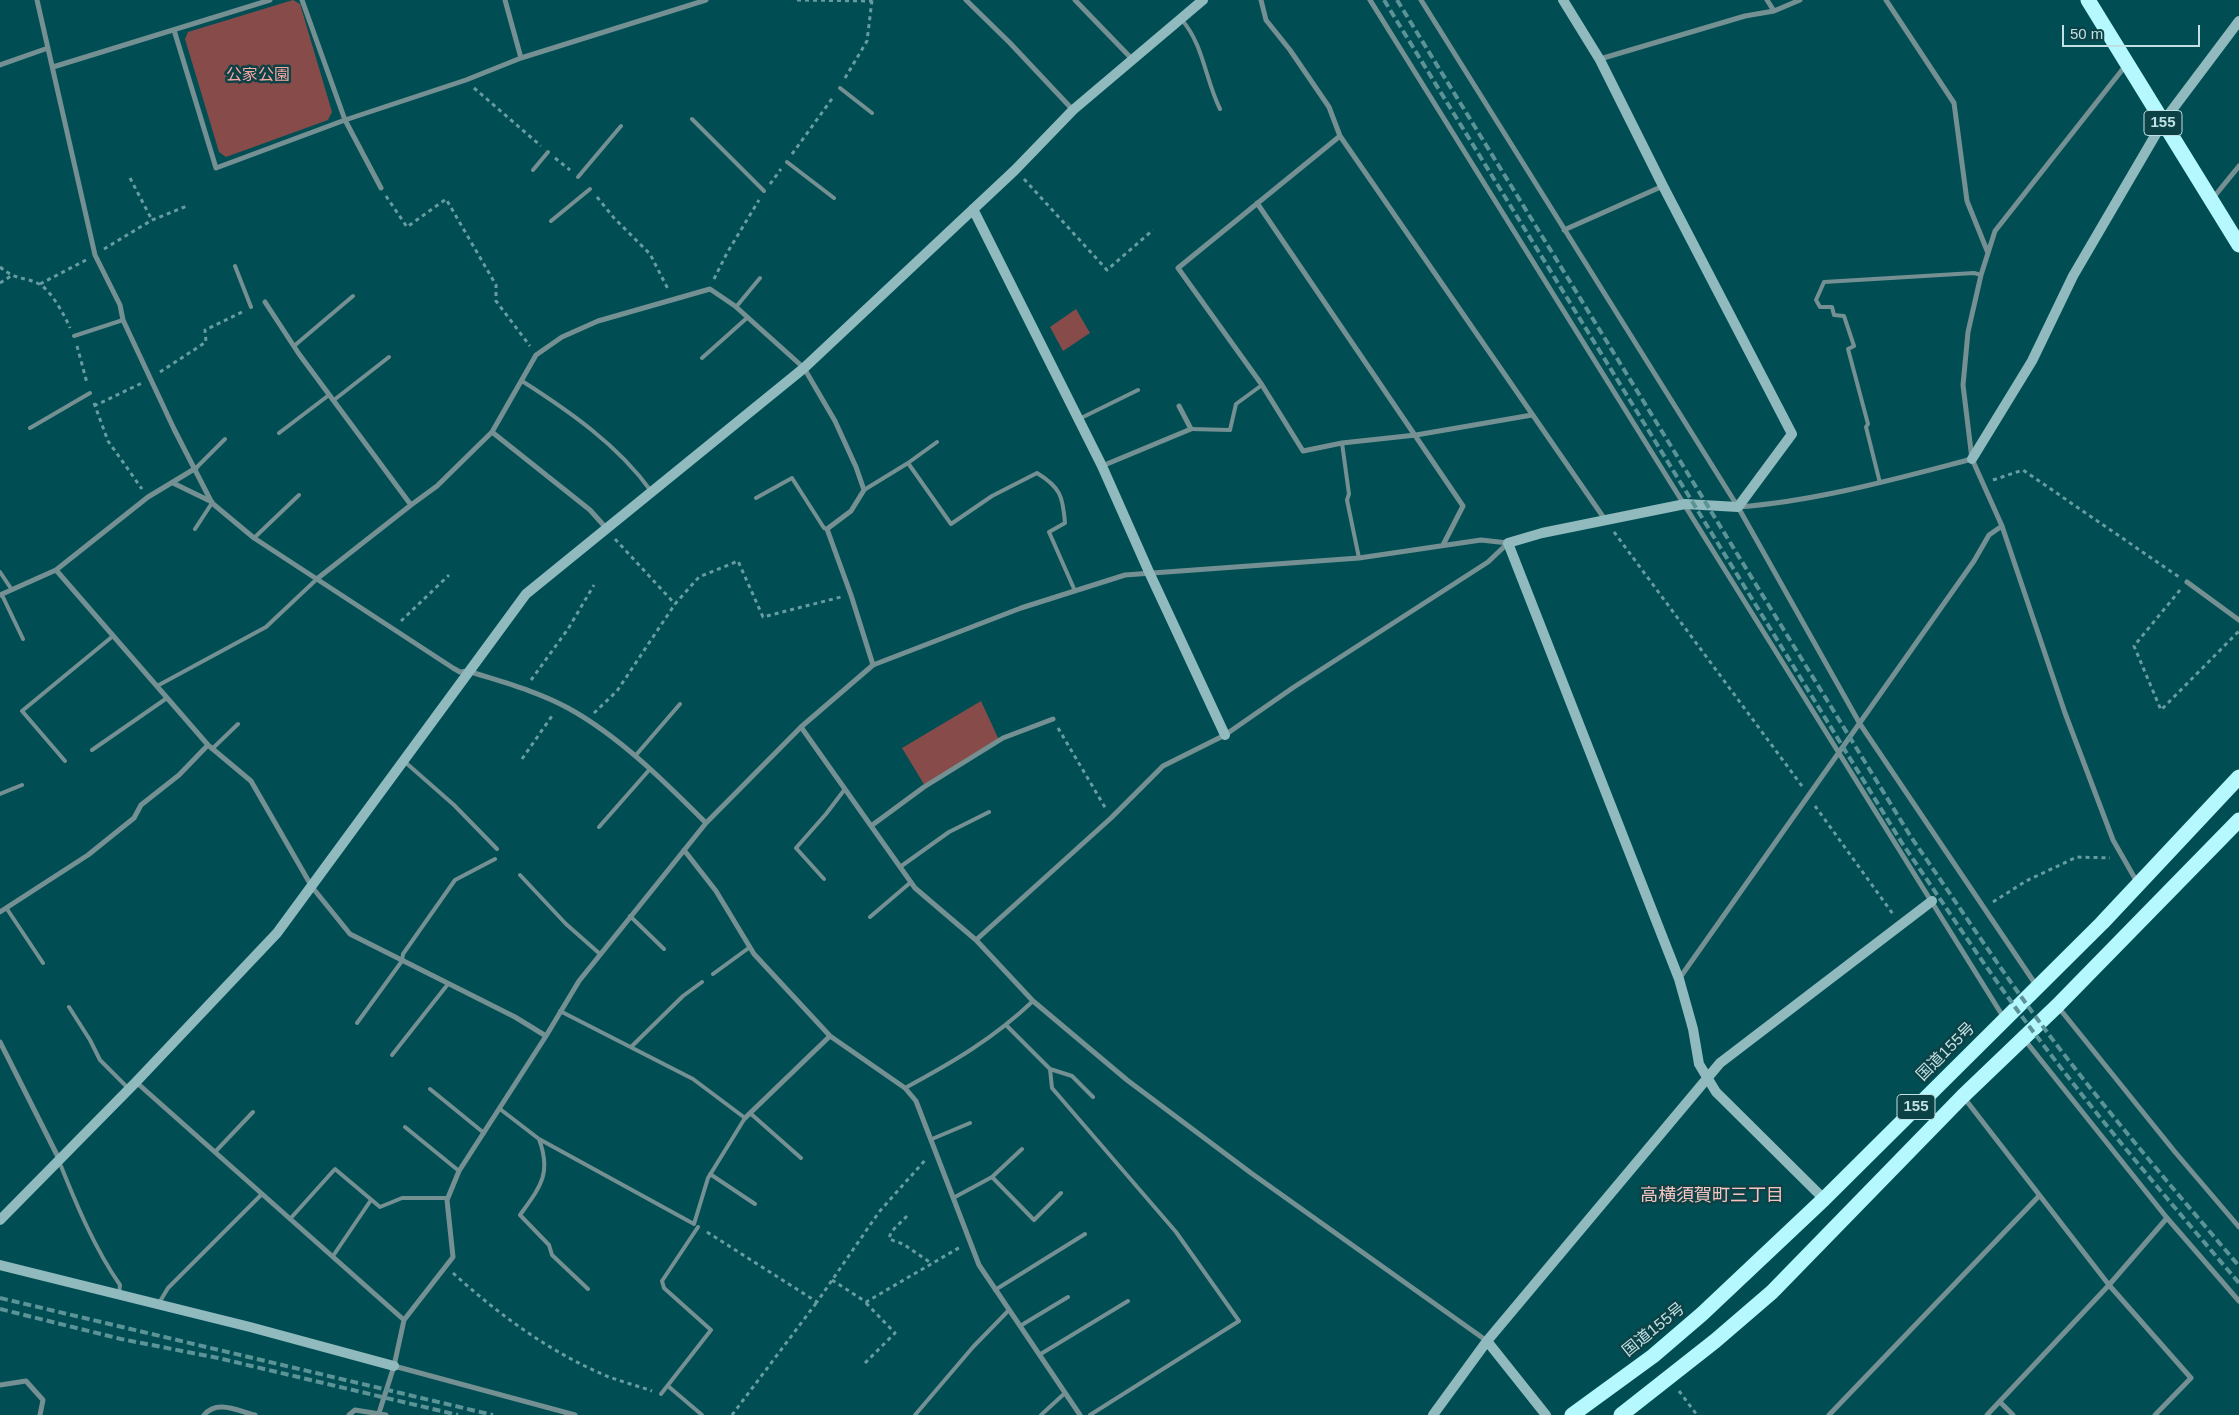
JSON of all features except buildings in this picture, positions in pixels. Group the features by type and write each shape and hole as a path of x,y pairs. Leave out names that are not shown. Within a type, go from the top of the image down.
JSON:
{"highway":[{"name":"155","path":"2088,0 2126,65 2239,245"},
{"name":"国道155号","path":"1572,1415 1653,1356 1695,1320 1824,1199 2004,1018 2102,923 2239,777"},
{"name":"155","path":"1620,1415 1715,1341 1772,1292 1963,1096 2057,1006 2239,820"}],"street":[{"path":"36,0 53,66 95,255 120,305 123,320 150,379 212,502"},
{"path":"53,66 270,0"},
{"path":"302,0 345,120 382,188"},
{"path":"505,0 522,58"},
{"path":"174,30 216,168 345,120 466,80 522,58 706,0"},
{"path":"966,0 1074,110"},
{"path":"1075,0 1132,59"},
{"path":"0,1220 60,1163 277,933 526,594 804,368 1015,170 1074,110 1203,0"},
{"path":"1261,0 1266,20 1290,50 1329,107 1340,136 1606,521"},
{"path":"1370,0 2004,1018"},
{"path":"1420,0 1738,507 1860,724 2037,986"},
{"path":"1563,0 1600,60 1792,434 1738,507"},
{"path":"1767,0 1774,10"},
{"path":"1600,60 1745,16 1774,10 1800,0"},
{"path":"1886,0 1954,103 1967,201 1988,254"},
{"path":"379,1413 394,1366 404,1320 452,1257 448,1198 459,1171 500,1109 579,981 706,823 801,727 873,665 1021,608 1125,575 1359,558 1481,540 1508,543 1542,533 1685,504 1738,507 1775,504 1880,483 1972,459 2032,361 2073,276 2163,122 2239,21"},
{"path":"0,65 48,48"},
{"path":"2126,65 1995,231 1981,275 1968,332 1963,385 1972,459 2002,526 2065,714 2113,840 2138,884"},
{"path":"1340,136 1178,268 1262,385 1303,451 1342,443 1416,435 1532,416"},
{"path":"2211,200 2239,166"},
{"path":"1564,230 1663,186"},
{"path":"1257,203 1463,506 1443,545"},
{"path":"973,209 1102,466 1225,735"},
{"path":"318,578 437,486 492,432 536,355 562,337 598,321 710,289 748,317 804,368 835,420 856,466 864,490 851,512 827,529 851,595 873,665"},
{"path":"265,302 329,395 411,505"},
{"path":"1102,466 1191,429 1179,406"},
{"path":"492,432 590,510 606,529"},
{"path":"1,595 56,570 148,497 196,468"},
{"path":"173,483 212,502 254,538 460,672 468,671 525,689 560,704 587,719 636,755 706,823"},
{"path":"1679,979 1974,561 1989,535 2002,526"},
{"path":"976,940 1112,818 1163,766 1225,735 1294,687 1488,562 1508,543"},
{"path":"1508,543 1679,979 1693,1029 1699,1064 1716,1092 1824,1199"},
{"path":"56,570 210,747 251,781 312,887 350,934 515,1016 546,1036"},
{"path":"2187,582 2239,620"},
{"path":"871,826 924,787 1003,738 1053,719"},
{"path":"801,727 915,888 976,940 1033,1001 1127,1080 1243,1167 1487,1341 1546,1415"},
{"path":"0,912 88,855 134,818 141,805 210,747"},
{"path":"684,850 716,891 754,954 830,1036 905,1088 916,1101 936,1148 979,1265 1080,1415"},
{"path":"1433,1415 1487,1341 1720,1063 1932,902"},
{"path":"2057,1006 2239,1228"},
{"path":"745,1118 830,1036"},
{"path":"2023,1038 2167,1218 2239,1301"},
{"path":"0,1042 60,1163"},
{"path":"132,1085 214,1152 404,1320"},
{"path":"1963,1096 2108,1285 2191,1378 2155,1415"},
{"path":"1829,1415 2039,1196"},
{"path":"1987,1415 2108,1285 2167,1218"},
{"path":"0,1265 394,1366 575,1415"},
{"path":"0,1386 26,1381 43,1400 40,1415"},
{"path":"2000,1402 2013,1415"},
{"path":"204,1415 209,1409 219,1406 255,1415"},
{"path":"349,1415 356,1410 386,1415"}],"lane":[{"path":"1181,19 1192,32 1197,42 1206,65 1212,94 1220,108"},
{"path":"840,88 872,113"},
{"path":"692,119 764,192"},
{"path":"578,177 621,126"},
{"path":"533,170 548,152"},
{"path":"787,162 834,198"},
{"path":"551,221 590,189"},
{"path":"235,266 251,307"},
{"path":"1880,483 1866,427 1868,424 1848,349 1854,346 1851,334 1844,316 1834,314 1832,307 1820,307 1816,300 1824,282 1974,273 1981,275"},
{"path":"736,307 760,278"},
{"path":"294,346 353,296"},
{"path":"702,358 748,317"},
{"path":"74,336 123,320"},
{"path":"334,400 389,357"},
{"path":"522,381 559,405 596,434 635,472 652,492"},
{"path":"1191,429 1230,430 1236,404 1262,385"},
{"path":"1079,419 1138,390"},
{"path":"30,428 90,393"},
{"path":"279,434 329,395"},
{"path":"196,468 225,439"},
{"path":"864,490 908,463 937,442"},
{"path":"1342,443 1349,494 1347,500 1359,558"},
{"path":"908,463 950,524 992,496 1037,473 1053,483 1059,491 1064,506 1064,523 1049,532 1075,591"},
{"path":"756,498 792,478 824,528 827,529"},
{"path":"254,538 299,495"},
{"path":"195,529 212,502"},
{"path":"0,572 12,590"},
{"path":"157,686 266,627 318,578"},
{"path":"1,595 23,639"},
{"path":"65,761 22,711 113,636"},
{"path":"92,750 167,698"},
{"path":"636,755 680,704"},
{"path":"210,747 238,724"},
{"path":"403,760 454,805 497,849"},
{"path":"599,827 650,769"},
{"path":"0,794 22,785"},
{"path":"824,879 796,848 845,789"},
{"path":"900,867 949,832 989,812"},
{"path":"358,1023 402,961 403,954 455,880 495,859"},
{"path":"520,875 566,924 600,954"},
{"path":"870,917 912,882"},
{"path":"6,909 43,963"},
{"path":"630,916 664,949"},
{"path":"713,974 750,947"},
{"path":"631,1047 676,1002 702,982"},
{"path":"392,1055 448,984"},
{"path":"905,1088 952,1062 1007,1026 1033,1001"},
{"path":"69,1007 100,1060 132,1085"},
{"path":"500,1109 539,1139 694,1224 710,1174 745,1118 693,1078 560,1012"},
{"path":"1007,1026 1050,1069 1072,1076 1094,1097"},
{"path":"1050,1069 1052,1088 1176,1232 1239,1321 1090,1415"},
{"path":"430,1089 484,1133"},
{"path":"214,1152 253,1112"},
{"path":"750,1113 801,1158"},
{"path":"932,1139 970,1123"},
{"path":"405,1127 459,1171"},
{"path":"539,1139 546,1168 540,1184 520,1215 549,1245 552,1255 588,1289"},
{"path":"954,1198 992,1177 1022,1149"},
{"path":"60,1163 77,1206 110,1270 120,1285 119,1295"},
{"path":"290,1218 336,1169 380,1207 402,1198 448,1198"},
{"path":"710,1174 755,1204"},
{"path":"992,1177 1034,1220 1061,1193"},
{"path":"158,1305 168,1288 262,1194"},
{"path":"332,1256 372,1200"},
{"path":"661,1394 711,1330 664,1288 662,1281 698,1226"},
{"path":"995,1290 1085,1234"},
{"path":"1020,1326 1068,1296"},
{"path":"1040,1355 1128,1301"},
{"path":"915,1415 973,1347 1009,1310"},
{"path":"668,1386 702,1415"},
{"path":"1041,1415 1065,1393"}],"path":[{"path":"797,0 872,1"},
{"path":"710,289 727,253 764,192 787,162"},
{"path":"1015,170 1107,270 1153,230"},
{"path":"130,178 152,220"},
{"path":"382,188 407,227 446,198 496,286 496,301 536,355"},
{"path":"40,284 95,255 152,220 187,206"},
{"path":"0,267 11,276 40,284 56,302 74,336 94,406 108,442 148,497"},
{"path":"0,283 11,276"},
{"path":"94,406 150,379 206,342 204,330 251,307"},
{"path":"1982,484 2023,470 2187,582 2134,646 2161,710 2239,630"},
{"path":"1606,521 1809,796 1901,925"},
{"path":"606,529 675,604"},
{"path":"587,719 618,691 675,604 699,577 738,561 763,616 851,595"},
{"path":"393,628 449,575"},
{"path":"525,689 568,628 594,585"},
{"path":"522,759 560,704"},
{"path":"1053,719 1112,818"},
{"path":"1985,907 2026,881 2078,857 2123,858"},
{"path":"732,1415 817,1302 879,1212 936,1148"},
{"path":"907,1216 890,1232 890,1239 903,1244 931,1263"},
{"path":"698,1226 817,1302"},
{"path":"866,1302 931,1263 971,1242"},
{"path":"445,1266 492,1308 556,1350 608,1376 661,1394"},
{"path":"832,1280 866,1302 895,1333 865,1363"},
{"path":"1680,1391 1697,1415"}],"green space":[{"name":"公家公園","path":"293,0 300,4 332,112 328,120 226,157 219,152 185,39 188,32"},
{"path":"1076,309 1090,333 1063,351 1050,327"},
{"path":"981,701 999,740 925,786 902,748"}],"railway":[{"path":"1384,0 1902,843 1992,974 2048,1051 2118,1140 2239,1283"},
{"path":"1397,0 1911,837 2000,967 2056,1044 2169,1184 2239,1266"},
{"path":"0,1298 493,1415"},
{"path":"0,1309 121,1339 218,1358 458,1415"}],"district":[{"name":"高横須賀町三丁目","path":"1712,1196"}]}
